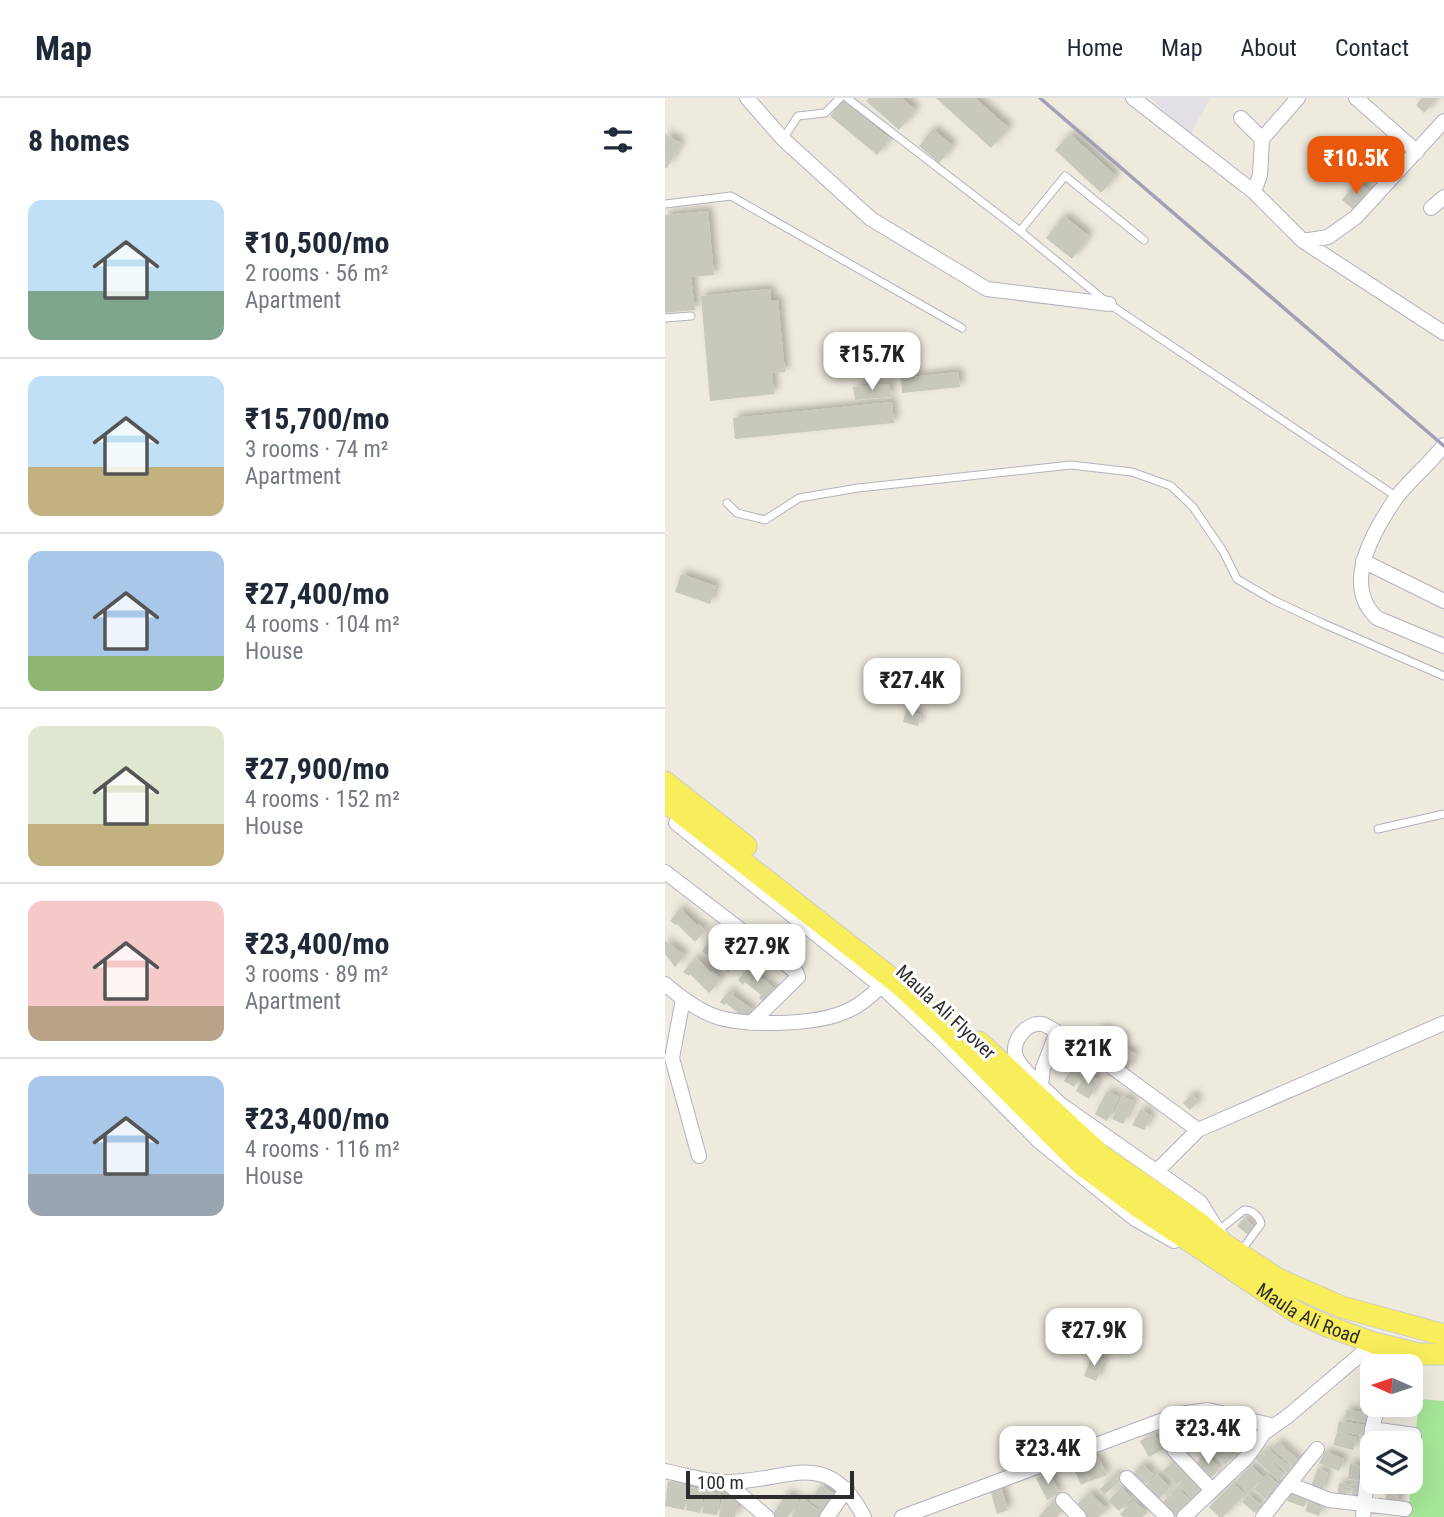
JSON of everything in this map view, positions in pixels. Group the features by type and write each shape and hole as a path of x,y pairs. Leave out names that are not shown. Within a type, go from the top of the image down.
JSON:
{"main road":[{"name":"Maula Ali Flyover","path":"665,782 908,976 1103,1157 1215,1242"},
{"name":"Maula Ali Flyover","path":"665,801 900,985 1081,1164 1140,1208 1215,1242"},
{"name":"Maula Ali Road","path":"1215,1242 1296,1312 1392,1354"},
{"name":"Maula Ali Road","path":"1253,1273 1280,1280 1342,1307 1444,1335"},
{"path":"1334,1329 1342,1307"},
{"name":"Maula Ali Road","path":"1423,1359 1444,1354"}],"street":[{"path":"747,98 783,139 871,219 987,289 1109,304"},
{"path":"1133,98 1254,192 1303,241 1444,333"},
{"path":"1254,192 1260,175 1262,139 1298,98"},
{"path":"1356,98 1417,152"},
{"path":"1241,118 1262,139"},
{"path":"1303,241 1328,237 1356,217 1444,121"},
{"path":"1431,208 1444,197"},
{"path":"1444,445 1397,497 1369,545 1363,561 1360,584 1362,596 1371,613 1377,618 1444,646"},
{"path":"1363,561 1444,601"},
{"path":"665,813 881,986 1040,1142 1135,1219 1177,1243 1215,1242 1200,1202 1060,1104 1041,1085"},
{"path":"665,872 796,971 797,977 751,1023"},
{"path":"665,984 683,999 715,1016 751,1023 798,1021 844,1013 881,986"},
{"path":"683,999 672,1058 699,1156"},
{"path":"1157,1171 1198,1130 1444,1023"},
{"path":"1082,1045 1198,1130"},
{"path":"1184,1517 1248,1457 1269,1429 1370,1345"},
{"path":"902,1517 1179,1414 1208,1410 1269,1429"},
{"path":"1375,1418 1372,1429 1386,1431"},
{"path":"1263,1517 1317,1449"},
{"path":"1174,1450 1211,1489"},
{"path":"665,1471 726,1482 806,1472 818,1473 847,1489 864,1517"},
{"path":"1127,1478 1167,1517"},
{"path":"726,1482 767,1517"},
{"path":"1289,1484 1364,1510 1405,1509"},
{"path":"827,1517 847,1489"},
{"path":"1063,1500 1079,1517"}],"lane":[{"path":"783,139 799,116 825,113 840,98"},
{"path":"847,98 1020,231 1109,304 1397,497"},
{"path":"1020,231 1065,176 1144,240"},
{"path":"665,204 731,196 962,328"},
{"path":"665,318 691,316"},
{"path":"727,503 737,513 765,520 799,498 858,488 1071,466 1132,472 1171,486 1193,507 1223,551 1237,579 1285,606 1444,676"},
{"path":"1378,829 1444,814"},
{"path":"1244,1210 1252,1211 1261,1221 1260,1227 1215,1242 1244,1210"}],"shaded area":[{"path":"1151,98 1210,98 1189,137"}],"green space":[{"path":"1423,1399 1444,1401 1444,1517 1408,1517 1410,1494 1423,1494 1423,1431 1416,1431 1417,1418 1423,1418"}],"building":[{"path":"869,98 902,98 916,110 899,130 866,101"},
{"path":"936,98 975,98 1009,128 991,148"},
{"path":"1422,98 1437,98 1424,113 1416,105"},
{"path":"843,100 890,139 877,155 830,116"},
{"path":"933,129 953,146 939,163 919,146"},
{"path":"665,134 681,143 667,168 665,167"},
{"path":"1070,134 1116,176 1101,193 1055,150"},
{"path":"1358,181 1370,192 1354,210 1342,200"},
{"path":"708,211 714,275 691,277 695,310 665,313 665,215"},
{"path":"1064,216 1089,236 1072,259 1046,238"},
{"path":"770,289 771,300 778,300 785,372 772,373 774,394 710,401 701,296"},
{"path":"958,372 960,387 902,393 901,378"},
{"path":"889,384 891,397 855,400 853,387"},
{"path":"892,402 894,423 735,439 733,418"},
{"path":"681,574 716,586 710,604 675,592"},
{"path":"906,710 921,715 918,726 903,722"},
{"path":"680,908 705,930 695,942 677,924 670,921"},
{"path":"713,938 719,943 717,946 730,957 732,954 739,960 728,973 709,954 708,956 702,951"},
{"path":"665,941 685,955 675,967 665,954"},
{"path":"696,957 711,973 712,971 721,979 709,993 690,974 689,976 683,972"},
{"path":"749,967 776,990 764,1003 759,998 761,995 745,982 743,985 738,980"},
{"path":"730,990 734,993 732,995 753,1010 743,1022 740,1015 726,1003 724,1005 720,1002"},
{"path":"1102,1028 1113,1034 1101,1053 1090,1047"},
{"path":"1116,1034 1125,1039 1113,1060 1104,1055"},
{"path":"1123,1047 1136,1054 1127,1071 1114,1063"},
{"path":"1083,1052 1103,1063 1096,1075 1076,1064"},
{"path":"1073,1066 1083,1072 1074,1087 1064,1081"},
{"path":"1086,1073 1099,1080 1089,1099 1076,1091"},
{"path":"1107,1091 1119,1097 1107,1121 1095,1114"},
{"path":"1192,1094 1199,1101 1190,1110 1183,1103"},
{"path":"1122,1096 1134,1101 1123,1124 1112,1119"},
{"path":"1141,1109 1152,1116 1144,1130 1132,1125"},
{"path":"1244,1218 1254,1227 1248,1235 1237,1226"},
{"path":"1092,1355 1105,1359 1096,1381 1084,1376"},
{"path":"1346,1410 1360,1412 1360,1418 1368,1418 1368,1423 1345,1419"},
{"path":"1339,1421 1367,1425 1366,1431 1360,1431 1360,1435 1337,1432"},
{"path":"1337,1432 1357,1437 1353,1450 1333,1445"},
{"path":"1154,1433 1163,1449 1149,1457 1140,1441"},
{"path":"1199,1437 1208,1440 1190,1453 1186,1446"},
{"path":"1221,1440 1235,1455 1225,1465 1210,1451"},
{"path":"1278,1442 1300,1462 1295,1468 1272,1448"},
{"path":"1267,1448 1291,1468 1287,1473 1263,1453"},
{"path":"1325,1451 1344,1459 1339,1471 1319,1463"},
{"path":"1262,1453 1285,1475 1278,1481 1254,1458"},
{"path":"1205,1454 1220,1468 1211,1478 1196,1463"},
{"path":"1088,1455 1090,1460 1098,1456 1107,1475 1090,1481 1080,1459"},
{"path":"1178,1456 1185,1463 1175,1474 1185,1465 1206,1485 1192,1499 1186,1493 1190,1487 1185,1492 1178,1486 1183,1479 1177,1485 1163,1471"},
{"path":"1077,1462 1089,1481 1081,1485 1072,1464"},
{"path":"1143,1464 1153,1474 1140,1487 1130,1477"},
{"path":"1350,1464 1360,1465 1360,1480 1348,1479"},
{"path":"1251,1465 1263,1477 1247,1493 1236,1481"},
{"path":"1318,1468 1328,1473 1321,1493 1310,1489"},
{"path":"1049,1472 1060,1493 1047,1500 1036,1478"},
{"path":"1117,1473 1123,1478 1104,1495 1100,1489"},
{"path":"1157,1474 1170,1487 1167,1491 1165,1489 1155,1503 1142,1490"},
{"path":"1267,1474 1280,1485 1267,1500 1254,1489"},
{"path":"668,1481 689,1485 684,1510 665,1506"},
{"path":"1233,1483 1245,1494 1223,1517 1219,1517 1209,1507"},
{"path":"1339,1483 1360,1486 1360,1500 1351,1499 1353,1488 1347,1487 1345,1498 1337,1497"},
{"path":"821,1485 836,1495 825,1511 810,1501"},
{"path":"1001,1486 1008,1510 997,1514 990,1489"},
{"path":"690,1487 705,1490 700,1513 686,1510"},
{"path":"1121,1487 1132,1498 1119,1511 1108,1501"},
{"path":"1177,1487 1190,1500 1184,1507 1170,1494"},
{"path":"1293,1487 1309,1494 1304,1507 1287,1501"},
{"path":"706,1491 721,1494 717,1515 702,1513"},
{"path":"1090,1492 1107,1509 1099,1517 1084,1517 1075,1507"},
{"path":"787,1493 799,1501 788,1517 771,1517"},
{"path":"1248,1494 1262,1506 1255,1513 1242,1502"},
{"path":"1386,1494 1399,1494 1399,1506 1386,1505"},
{"path":"1170,1495 1183,1509 1175,1516 1162,1503"},
{"path":"722,1496 739,1500 735,1517 719,1517"},
{"path":"1311,1496 1324,1501 1319,1516 1305,1511"},
{"path":"803,1499 827,1515 826,1517 791,1517"},
{"path":"1053,1501 1063,1510 1057,1517 1038,1517"},
{"path":"1134,1501 1147,1513 1142,1517 1123,1517 1120,1514"}],"railway":[{"path":"1040,98 1444,446"}]}
